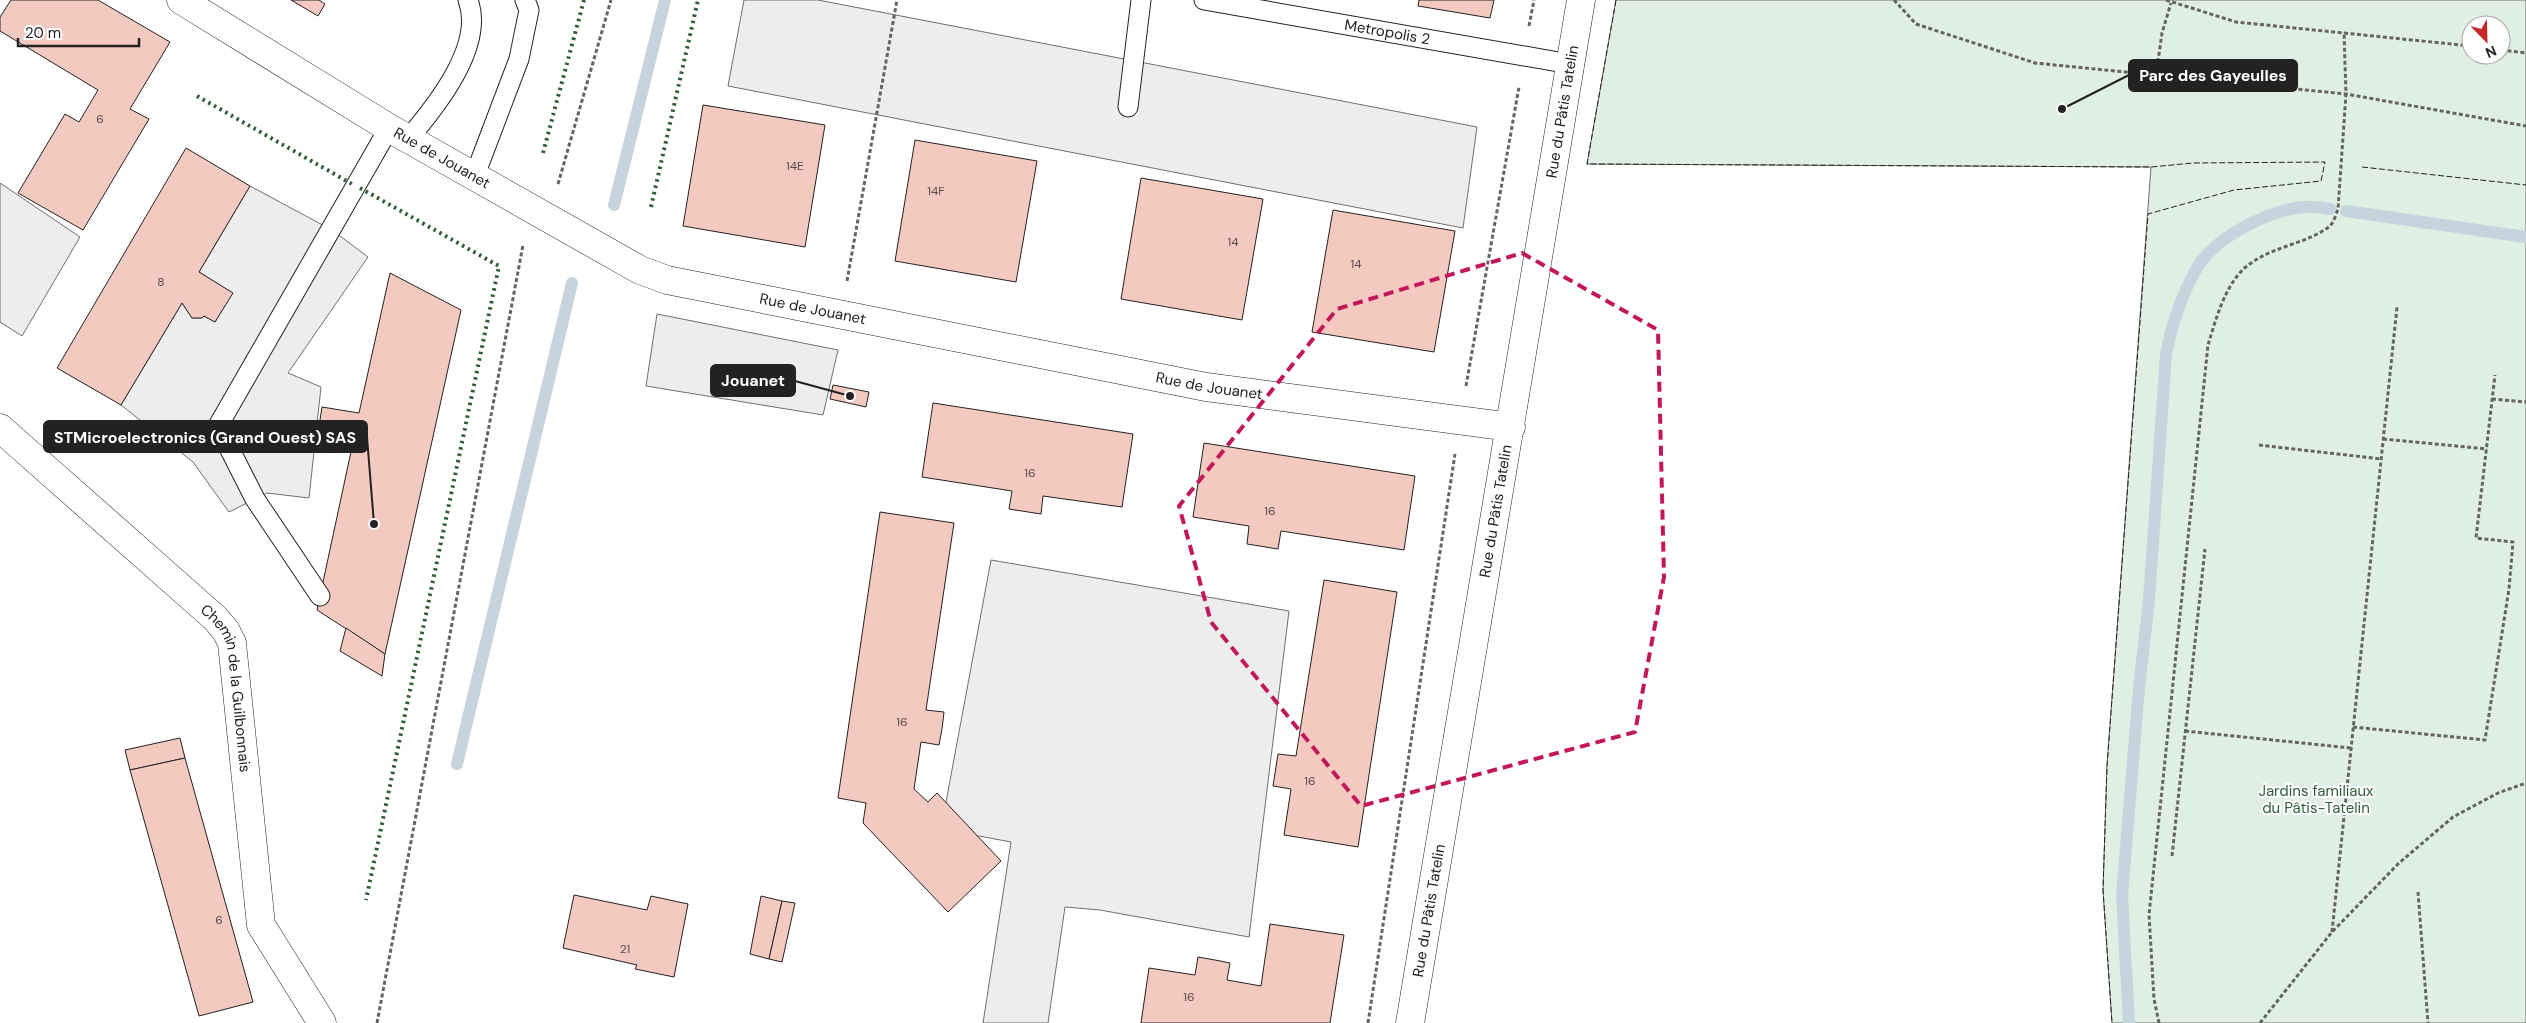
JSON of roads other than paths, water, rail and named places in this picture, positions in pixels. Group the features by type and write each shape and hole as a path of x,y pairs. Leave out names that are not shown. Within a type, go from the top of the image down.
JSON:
{"street":[{"name":"Rue de Jouanet","path":"181,0 399,133 640,270 667,280 1206,388 1511,427"},
{"name":"Rue du Pâtis Tatelin","path":"1410,1023 1581,0"},
{"name":"Chemin de la Guilbonnais","path":"0,428 215,618 226,631 232,643 261,925 322,1023"}],"lane":[{"path":"320,596 255,499 218,426 399,133 448,89 472,32 473,13 468,0"},
{"path":"475,176 520,59 529,10 525,0"},
{"path":"1128,107 1141,0"},
{"name":"Metropolis 2","path":"1204,0 1570,64"}],"waterway":[{"path":"614,205 665,0"},
{"path":"2129,1023 2122,896 2139,688 2149,600 2168,343 2174,320 2187,288 2197,268 2216,246 2244,227 2275,213 2304,207 2330,209"},
{"path":"2346,211 2526,237"},
{"path":"457,764 572,283"}],"place":[{"name":"Parc des Gayeulles","path":"2062,109"},
{"name":"Jouanet","path":"850,396"},
{"name":"STMicroelectronics (Grand Ouest) SAS","path":"374,524"}],"park label":[{"name":"Jardins familiaux du Pâtis-Tatelin","path":"2316,800"}]}
